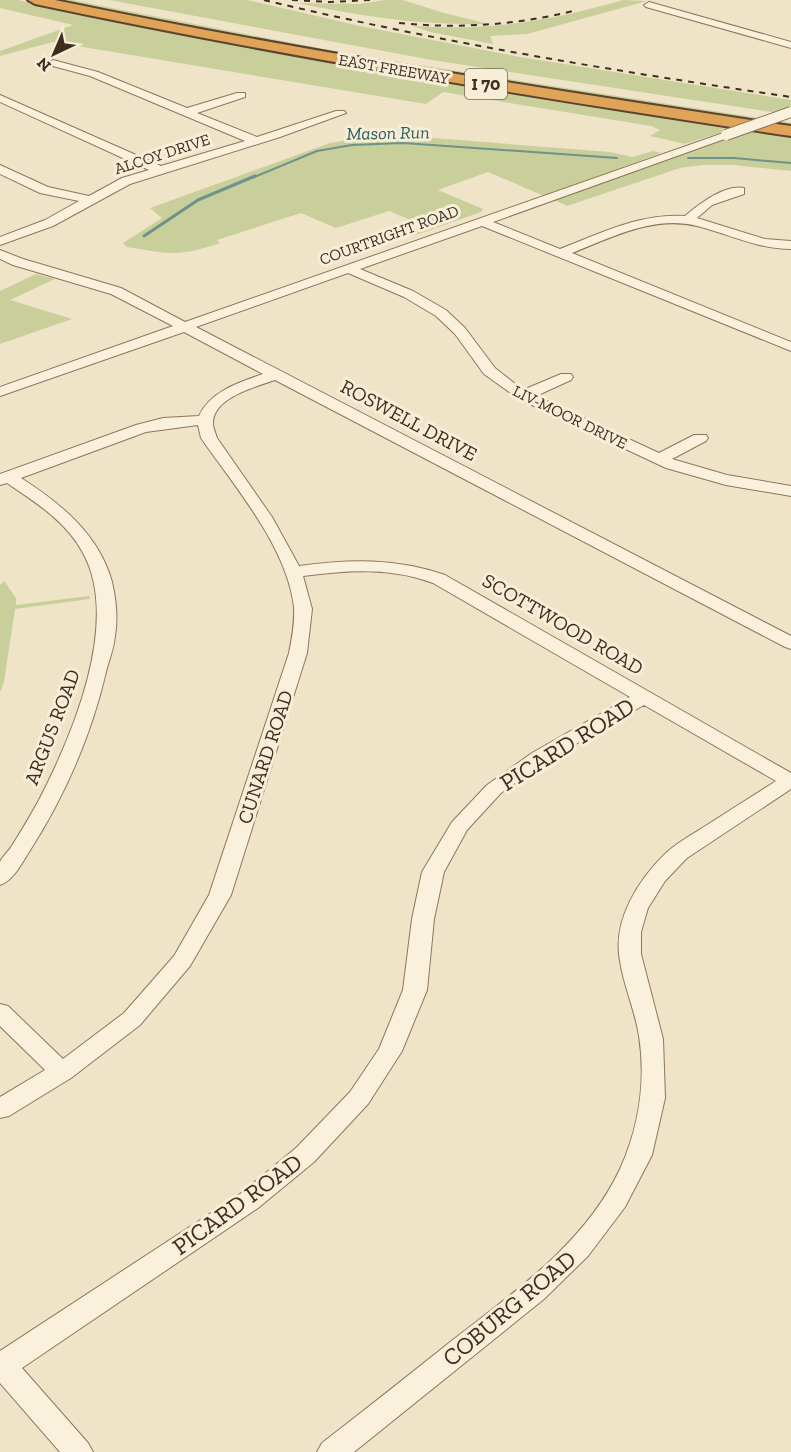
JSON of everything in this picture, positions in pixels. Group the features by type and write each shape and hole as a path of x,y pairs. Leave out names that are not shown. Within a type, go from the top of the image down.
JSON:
{"highway":[{"name":"EAST FREEWAY","path":"35,0 400,70 791,131"},
{"name":"EAST FREEWAY","path":"90,0 381,55 791,119"}],"street":[{"path":"649,5 791,45"},
{"path":"53,63 94,74 256,141"},
{"path":"187,112 241,95"},
{"path":"0,98 159,170"},
{"name":"COURTRIGHT ROAD","path":"0,392 791,112"},
{"name":"ALCOY DRIVE","path":"0,241 49,223 114,186 340,113"},
{"path":"0,169 44,190 90,200"},
{"path":"688,220 708,202 740,191"},
{"path":"561,253 642,223 663,219 688,220 746,240 790,247"},
{"path":"481,221 791,347"},
{"name":"ROSWELL DRIVE","path":"0,254 18,262 89,281 116,291 791,643"},
{"name":"LIV-MOOR DRIVE","path":"349,268 441,313 453,323 486,367 501,382 524,396 658,460 699,474 791,491"},
{"path":"4,479 141,428 163,423 204,420 208,411 225,396 276,374"},
{"path":"524,396 566,377"},
{"name":"CUNARD ROAD","path":"0,1109 63,1072 132,1019 182,961 220,895 298,653 303,629 303,604 295,572 285,550 209,438 204,429 204,420"},
{"path":"658,460 700,438"},
{"name":"ARGUS ROAD","path":"0,878 16,857 67,760 93,692 107,629 105,591 93,554 54,508 4,479"},
{"name":"SCOTTWOOD ROAD","path":"295,572 381,564 427,574 791,781"},
{"name":"PICARD ROAD","path":"1,1366 249,1201 305,1155 359,1098 390,1051 415,990 423,919 433,872 459,827 494,789 539,757 644,697"},
{"name":"COBURG ROAD","path":"332,1452 538,1290 571,1258 614,1204 631,1174 644,1141 655,1077 648,1018 629,945 633,918 647,891 675,858 791,781"},
{"path":"0,1012 63,1072"},
{"path":"1,1366 78,1452"}],"green space":[{"path":"0,0 18,0 196,37 375,69 734,128 685,144 650,136 660,130 651,126 443,92 426,104 53,42 0,56 0,51 73,25 0,8"},
{"path":"55,0 72,0 405,65 311,51"},
{"path":"109,0 247,0 360,26 520,57 791,100 791,115 432,60"},
{"path":"403,0 489,24 392,19 296,3 359,4"},
{"path":"623,0 647,1 527,34 490,36 493,44 430,32 413,26 468,27 520,23 570,14"},
{"path":"418,65 791,123 791,127 412,67"},
{"path":"750,130 791,136 791,171 733,165 702,165 680,168 567,206 554,200"},
{"path":"382,134 610,152 632,157 653,151 661,153 544,196 488,172 438,190 483,209 481,212 413,236 407,232 425,226 389,211 336,228 301,213 217,240 220,243 194,251 164,253 127,247 123,243 162,218 150,208 330,143"},
{"path":"36,274 55,279 10,300 72,319 0,344 0,291"},
{"path":"4,581 16,598 16,605 89,596 90,599 15,609 4,682 0,692 0,585"}],"waterway":[{"name":"Mason Run","path":"252,178 317,151 352,145 403,143 617,158"},
{"name":"Mason Run","path":"688,158 734,158 791,163"},
{"name":"Mason Run","path":"144,236 198,200 255,176"}],"railway":[{"path":"264,0 395,29 526,54 791,97"},
{"path":"292,0 330,2 370,0"},
{"path":"399,23 444,26 489,24 533,19 577,10"}]}
